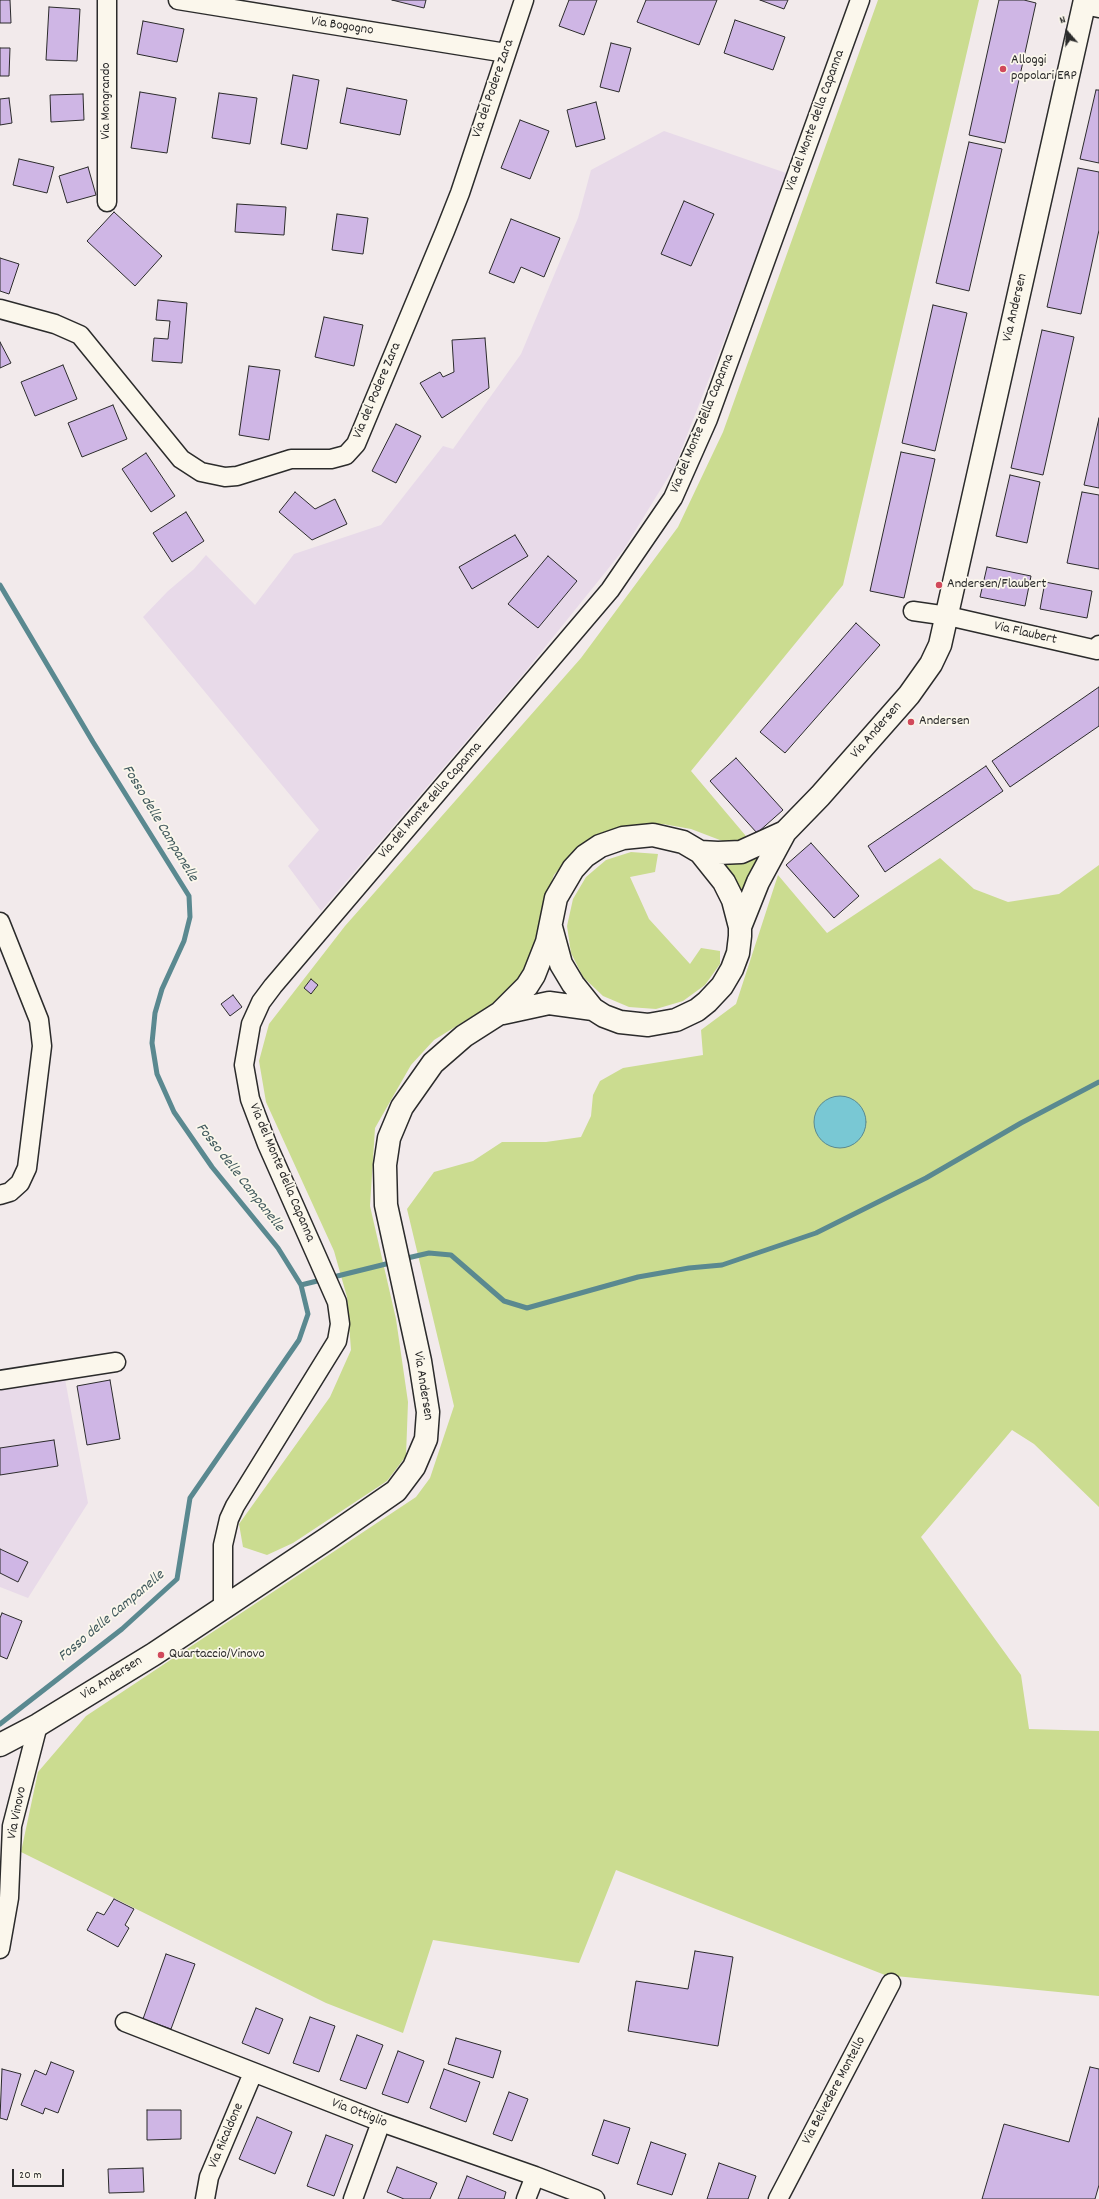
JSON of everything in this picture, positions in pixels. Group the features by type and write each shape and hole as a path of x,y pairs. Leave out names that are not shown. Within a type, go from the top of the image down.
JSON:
{"street":[{"name":"Via Mongrando","path":"107,0 108,202"},
{"name":"Via Bogogno","path":"178,0 506,53"},
{"name":"Via del Podere Zara","path":"0,309 55,324 80,335 181,459 201,472 225,477 237,476 291,459 331,459 346,455 356,444 419,296 460,193 524,0"},
{"name":"Via del Monte della Capanna","path":"223,1606 223,1545 229,1520 235,1506 337,1341 339,1313 337,1302 267,1144 249,1095 245,1073 245,1057 251,1024 261,1002 273,986 610,590 673,498 708,419 860,0"},
{"name":"Via Andersen","path":"551,927 561,964 573,984 593,1009 604,1016 620,1022 648,1025 676,1020 697,1010 714,996 732,969 738,953 740,927 758,882 785,832 830,784 916,685 938,650 948,616 1089,4"},
{"path":"913,611 948,616"},
{"name":"Via Flaubert","path":"948,616 1097,650 1099,644"},
{"name":"Via Andersen","path":"700,852 742,852 785,832"},
{"name":"Via Andersen","path":"0,1745 38,1725 154,1654 223,1606 396,1491 418,1459 428,1430 427,1403 386,1205 385,1176 387,1148 396,1119 415,1087 433,1063 464,1036 500,1013 516,999 534,975 551,927 556,898 565,880 585,856 600,846 623,838 653,835 683,842 700,852 713,867 728,890 740,927"},
{"path":"0,922 39,1020 42,1046 27,1168 20,1183 10,1192 0,1195"},
{"name":"Via Andersen","path":"500,1013 523,1007 549,1003 593,1009"},
{"path":"0,1380 116,1362"},
{"name":"Via Vinovo","path":"0,1949 9,1898 12,1826 38,1725"},
{"name":"Via Belvedere Montello","path":"778,2199 891,1983"},
{"name":"Via Ottiglio","path":"125,2022 381,2122 535,2176 595,2199"},
{"name":"Via Ricaldone","path":"205,2199 209,2177 253,2073"},
{"path":"353,2199 381,2122"},
{"path":"526,2199 535,2176"}],"shaded area":[{"path":"664,131 789,174 675,466 624,549 525,672 321,911 288,866 319,830 143,617 168,591 194,569 206,555 255,605 294,554 381,525 443,446 453,449 521,354 578,218 591,170"},
{"path":"65,1379 88,1503 28,1598 0,1587 0,1390"}],"green space":[{"path":"878,0 979,0 843,585 691,771 751,842 733,845 691,829 663,824 614,829 596,836 576,850 554,875 544,903 529,964 505,996 434,1040 411,1065 375,1128 370,1206 396,1319 408,1402 406,1456 387,1481 293,1543 267,1555 243,1547 239,1524 330,1397 351,1350 347,1297 334,1251 266,1102 259,1061 269,1024 345,926 581,658 678,527 723,432"},
{"path":"631,852 658,854 655,872 630,877 649,919 690,964 701,948 720,951 720,964 705,985 683,1001 656,1009 629,1007 603,996 583,977 571,953 567,926 573,899 586,877 606,860"},
{"path":"760,856 741,898 722,865"},
{"path":"940,858 974,889 1008,902 1059,894 1099,865 1099,1507 1034,1444 1012,1430 921,1537 1021,1675 1029,1729 1099,1731 1099,1996 885,1975 616,1870 579,1963 433,1940 403,2033 326,2003 21,1852 38,1772 86,1716 416,1497 430,1478 454,1406 407,1209 434,1172 473,1161 502,1142 546,1142 581,1137 591,1116 593,1095 600,1081 623,1068 703,1055 701,1030 736,1004 778,875 827,933"}],"water":[{"path":"840,1096 850,1098 858,1104 864,1112 866,1122 864,1132 858,1140 850,1146 840,1148 830,1146 822,1140 816,1132 814,1122 816,1112 822,1104 830,1098"}],"building":[{"path":"0,0 10,0 11,23 0,23"},
{"path":"392,0 426,0 424,8"},
{"path":"569,0 597,0 584,35 559,26"},
{"path":"646,0 717,0 699,45 637,22"},
{"path":"760,0 788,0 784,9"},
{"name":"Alloggi popolari ERP","path":"999,0 1024,0 1036,3 1005,143 969,135"},
{"path":"49,7 80,9 77,61 46,60"},
{"path":"735,20 785,37 773,70 724,53"},
{"path":"143,21 184,29 177,62 137,54"},
{"path":"611,43 631,48 619,92 600,87"},
{"path":"0,48 10,48 9,76 0,76"},
{"path":"293,75 319,80 307,149 281,144"},
{"path":"347,88 407,100 400,135 340,123"},
{"name":"Alloggi popolari ERP","path":"1096,90 1099,90 1099,163 1080,159"},
{"path":"140,92 176,98 167,153 131,148"},
{"path":"219,93 257,98 250,144 212,138"},
{"path":"83,94 84,120 51,122 50,95"},
{"path":"9,98 12,123 0,125 0,99"},
{"path":"596,102 605,139 576,147 567,110"},
{"path":"520,120 549,131 530,179 501,168"},
{"path":"969,142 1002,149 969,291 936,283"},
{"path":"19,159 54,167 47,193 13,185"},
{"path":"88,167 96,195 67,203 59,176"},
{"path":"1078,168 1099,172 1099,230 1081,314 1047,307"},
{"path":"684,201 714,214 691,266 661,254"},
{"path":"237,204 286,207 284,235 235,232"},
{"path":"114,212 162,256 135,286 87,241"},
{"path":"337,214 368,218 363,254 332,250"},
{"path":"511,219 560,238 544,277 521,267 514,283 489,273"},
{"path":"0,258 19,264 9,294 0,291"},
{"path":"158,300 187,303 182,363 152,361 154,338 168,339 170,321 156,320"},
{"path":"933,305 967,313 935,451 902,443"},
{"path":"324,317 363,325 354,366 315,357"},
{"path":"1042,330 1074,337 1043,475 1011,468"},
{"path":"485,338 489,388 442,418 420,383 440,372 443,377 454,372 452,340"},
{"path":"0,342 11,363 0,368"},
{"path":"63,365 77,399 35,416 21,382"},
{"path":"249,366 280,370 269,440 239,435"},
{"path":"113,405 127,439 82,457 68,423"},
{"path":"1099,418 1099,488 1084,485"},
{"path":"396,424 421,436 396,483 372,471"},
{"path":"901,452 935,459 904,598 870,591"},
{"path":"146,453 175,496 151,512 122,469"},
{"path":"1010,475 1040,482 1027,543 996,536"},
{"path":"295,492 315,509 335,499 347,524 312,540 279,512"},
{"path":"1082,492 1099,495 1099,569 1067,563"},
{"path":"186,512 204,541 172,562 153,533"},
{"path":"515,535 528,556 472,589 459,567"},
{"path":"548,556 577,581 538,628 508,604"},
{"path":"987,567 1031,576 1025,606 980,597"},
{"path":"1045,582 1092,591 1087,618 1040,609"},
{"path":"856,623 880,645 785,753 760,732"},
{"path":"1099,687 1099,726 1010,787 992,761"},
{"path":"736,758 783,810 757,833 710,781"},
{"path":"986,766 1003,791 885,872 868,846"},
{"path":"811,843 859,896 834,918 786,865"},
{"path":"311,979 318,985 311,994 304,988"},
{"path":"233,995 242,1007 230,1016 221,1004"},
{"path":"110,1380 120,1439 87,1445 77,1386"},
{"path":"54,1440 58,1466 0,1475 0,1448"},
{"path":"0,1549 28,1562 18,1582 0,1573"},
{"path":"2,1613 22,1621 7,1659 0,1656 0,1618"},
{"path":"114,1899 134,1909 125,1925 129,1928 118,1947 87,1930 97,1912 104,1915"},
{"path":"695,1951 733,1957 718,2046 628,2031 636,1981 688,1989"},
{"path":"166,1954 195,1964 171,2029 143,2019"},
{"path":"256,2008 283,2019 269,2054 242,2043"},
{"path":"310,2017 335,2026 319,2072 293,2063"},
{"path":"357,2035 383,2045 366,2089 340,2080"},
{"path":"456,2038 501,2051 493,2078 448,2064"},
{"path":"398,2051 424,2061 408,2103 382,2094"},
{"path":"51,2062 74,2071 58,2113 45,2108 43,2114 21,2105 35,2070 46,2075"},
{"path":"1090,2067 1099,2069 1099,2185 1095,2199 982,2199 1004,2124 1069,2142"},
{"path":"2,2069 21,2074 7,2120 0,2118"},
{"path":"444,2069 480,2082 466,2122 430,2108"},
{"path":"509,2092 528,2099 512,2141 493,2134"},
{"path":"147,2110 181,2110 181,2139 147,2140"},
{"path":"257,2117 292,2132 275,2174 239,2159"},
{"path":"604,2120 630,2128 618,2164 592,2155"},
{"path":"326,2135 353,2145 334,2196 307,2186"},
{"path":"651,2142 686,2154 672,2195 637,2184"},
{"path":"719,2163 756,2176 748,2199 707,2199"},
{"path":"397,2167 437,2183 430,2199 404,2199 387,2192"},
{"path":"143,2168 144,2192 109,2193 108,2169"},
{"path":"467,2176 506,2192 504,2199 458,2199"}],"waterway":[{"name":"Fosso delle Campanelle","path":"0,585 93,742 189,896 190,917 184,941 162,989 155,1013 152,1043 157,1074 174,1112 212,1167 278,1248 301,1285 308,1314 299,1340 190,1498 177,1579 122,1629 0,1724"},
{"path":"403,1259 429,1253 451,1255 504,1301 527,1308 638,1277 689,1268 722,1265 816,1233 926,1178 1021,1123 1099,1082"},
{"path":"301,1285 394,1262"}],"place":[{"name":"Alloggi popolari ERP","path":"1003,69"},
{"name":"Andersen/Flaubert","path":"939,585"},
{"name":"Andersen","path":"911,722"},
{"name":"Quartaccio/Vinovo","path":"161,1655"}]}
